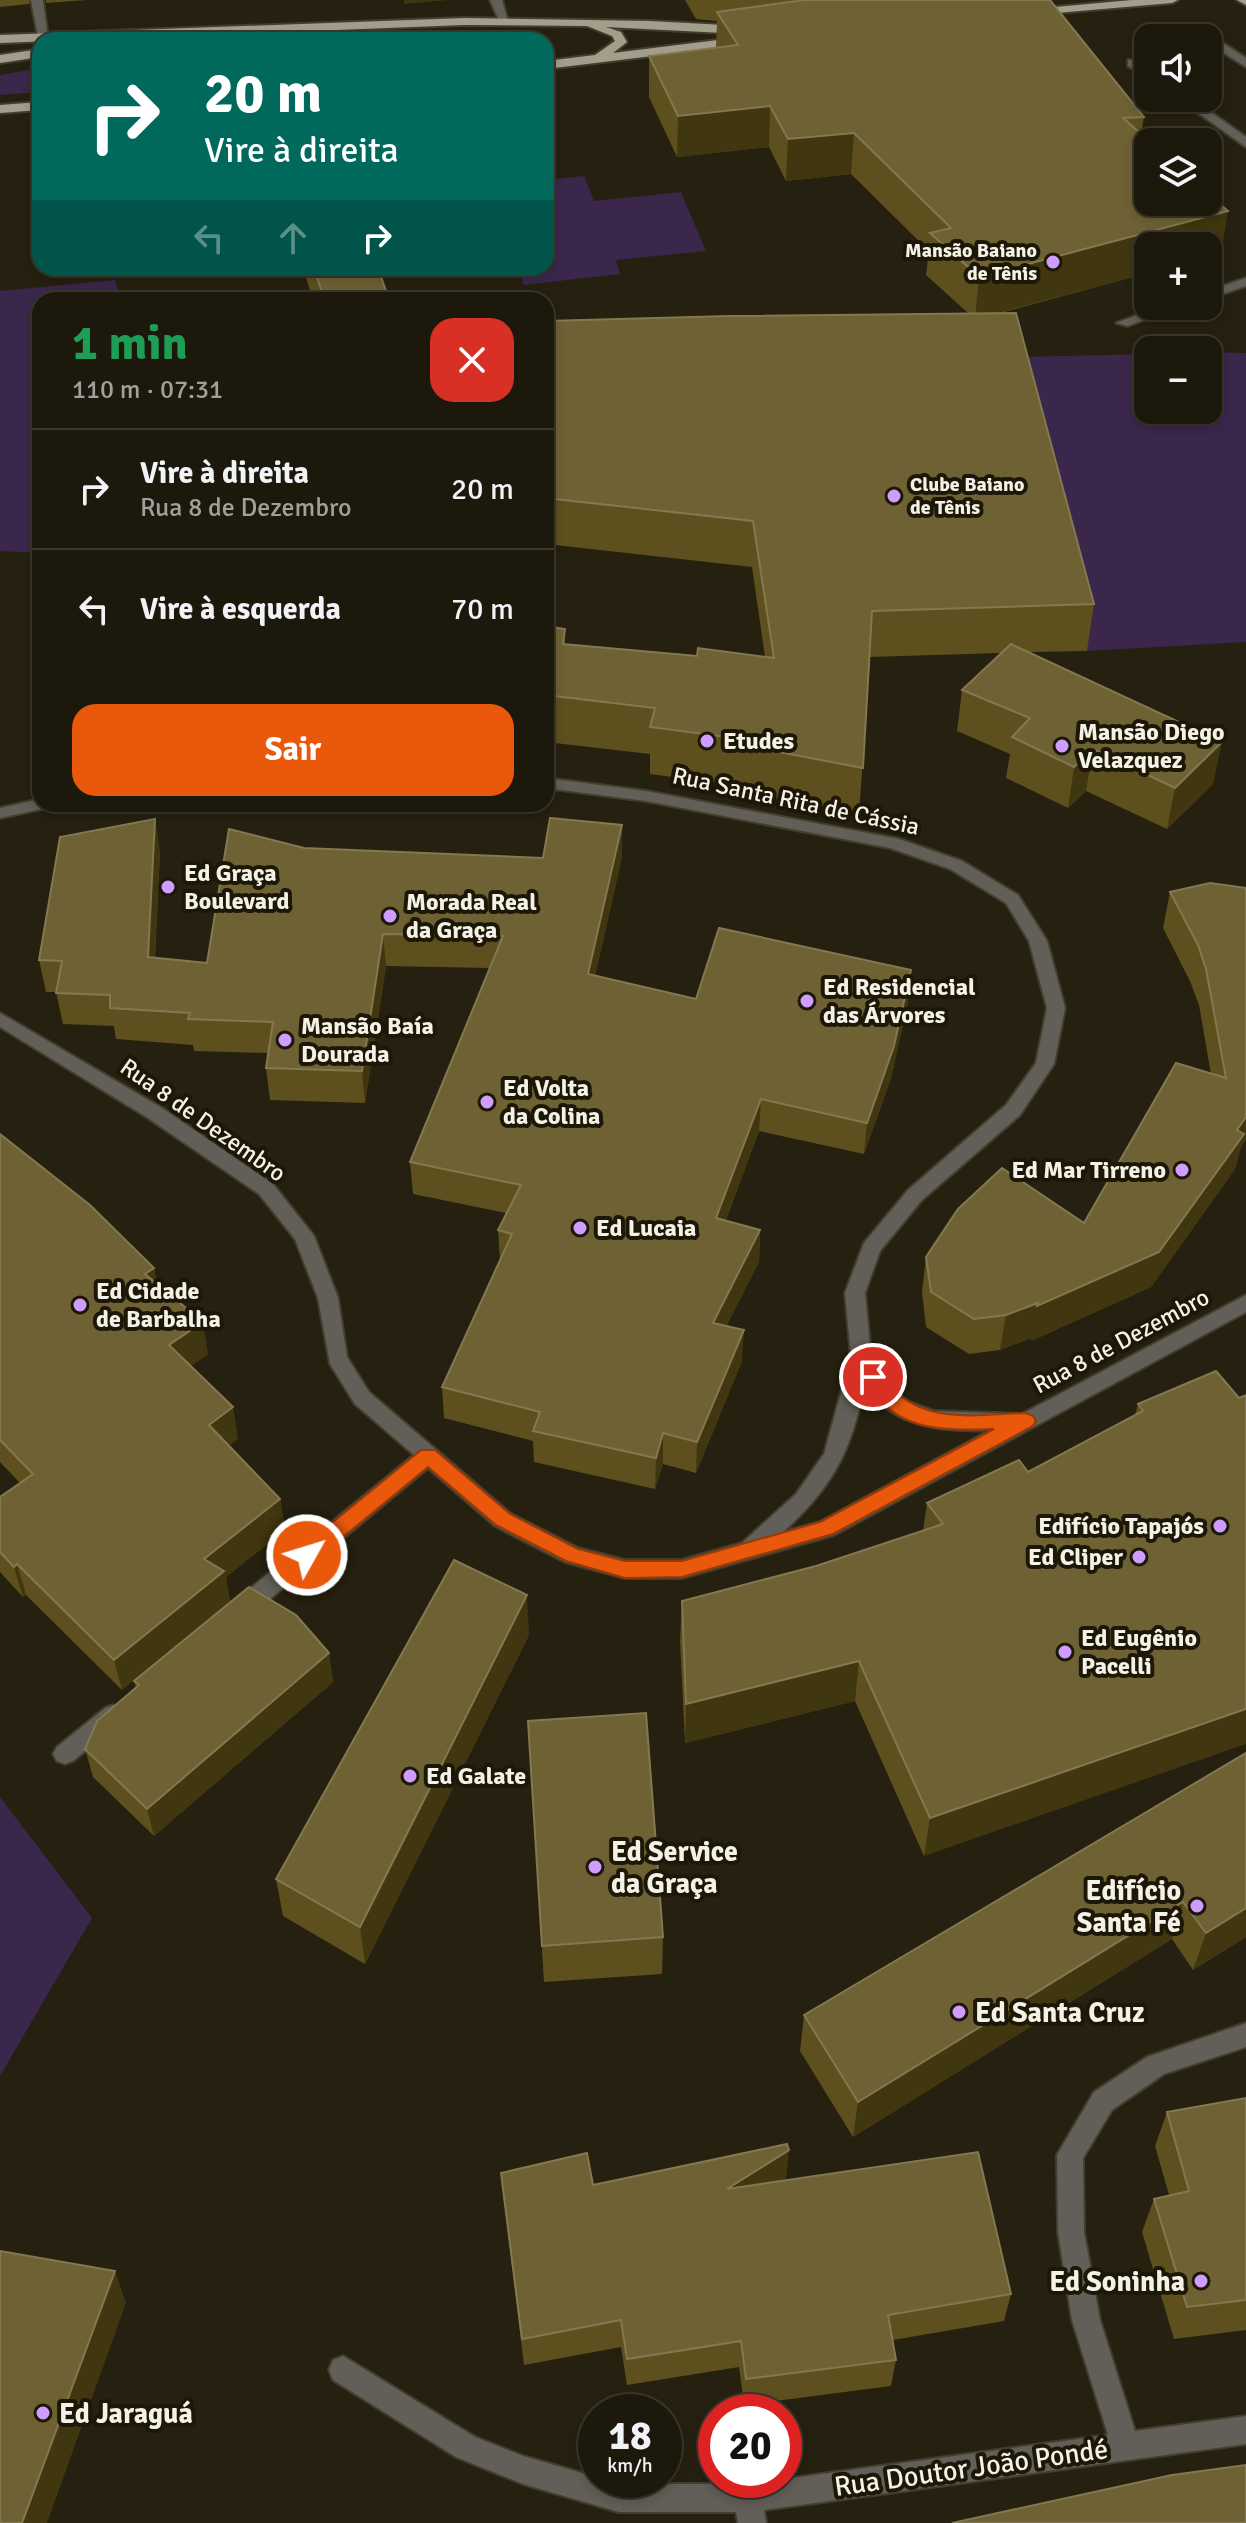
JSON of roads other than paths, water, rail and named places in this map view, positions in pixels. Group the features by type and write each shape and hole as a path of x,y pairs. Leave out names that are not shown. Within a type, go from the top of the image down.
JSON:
{"main road":[{"path":"1019,14 1172,0"},
{"path":"577,22 617,34 621,42 595,61"},
{"path":"182,32 394,23 642,22 760,35 595,61 554,64"},
{"path":"394,23 416,32"},
{"path":"202,32 210,31"},
{"path":"0,39 32,38"},
{"path":"0,59 32,54"},
{"path":"0,109 32,107"}],"street":[{"path":"37,0 43,32"},
{"path":"496,0 505,23"},
{"path":"1222,47 1246,63"},
{"path":"1203,112 1246,143"},
{"path":"1222,290 1246,282"},
{"path":"1123,323 1134,319"},
{"name":"Rua Santa Rita de Cássia","path":"554,784 677,801 893,843 956,865 1012,899 1038,941 1056,1008 1045,1064 1013,1110 915,1195 871,1248 855,1293 861,1356 834,1457 804,1500 746,1553"},
{"path":"0,813 32,806"},
{"name":"Rua 8 de Dezembro","path":"0,1019 155,1113 266,1189 304,1236 328,1298 337,1358 362,1398 503,1520 573,1556 625,1569 682,1569 826,1529 1246,1303"},
{"name":"Rua Santa Rita de Cássia","path":"861,1356 885,1397 916,1416 952,1423 1026,1421"},
{"path":"222,1624 428,1456"},
{"path":"65,1754 126,1704"},
{"path":"1126,2446 1086,2320 1071,2232 1070,2155 1103,2101 1156,2065 1246,2035"},
{"name":"Rua Doutor João Pondé","path":"343,2370 466,2447 523,2470 619,2498 750,2510 1126,2446 1246,2430"}],"place":[{"name":"Mansão Baiano de Tênis","path":"1053,262"},
{"name":"Clube Baiano de Tênis","path":"894,496"},
{"name":"Etudes","path":"707,741"},
{"name":"Mansão Diego Velazquez","path":"1062,746"},
{"name":"Ed Graça Boulevard","path":"168,887"},
{"name":"Morada Real da Graça","path":"390,916"},
{"name":"Ed Residencial das Árvores","path":"807,1001"},
{"name":"Mansão Baía Dourada","path":"285,1040"},
{"name":"Ed Volta da Colina","path":"487,1102"},
{"name":"Ed Mar Tirreno","path":"1182,1170"},
{"name":"Ed Lucaia","path":"580,1228"},
{"name":"Ed Cidade de Barbalha","path":"80,1305"},
{"name":"Edifício Tapajós","path":"1220,1526"},
{"name":"Ed Cliper","path":"1139,1557"},
{"name":"Ed Eugênio Pacelli","path":"1065,1652"},
{"name":"Ed Galate","path":"410,1776"},
{"name":"Ed Service da Graça","path":"595,1867"},
{"name":"Edifício Santa Fé","path":"1197,1906"},
{"name":"Ed Santa Cruz","path":"959,2012"},
{"name":"Ed Soninha","path":"1201,2281"},
{"name":"Ed Jaraguá","path":"43,2413"}]}
